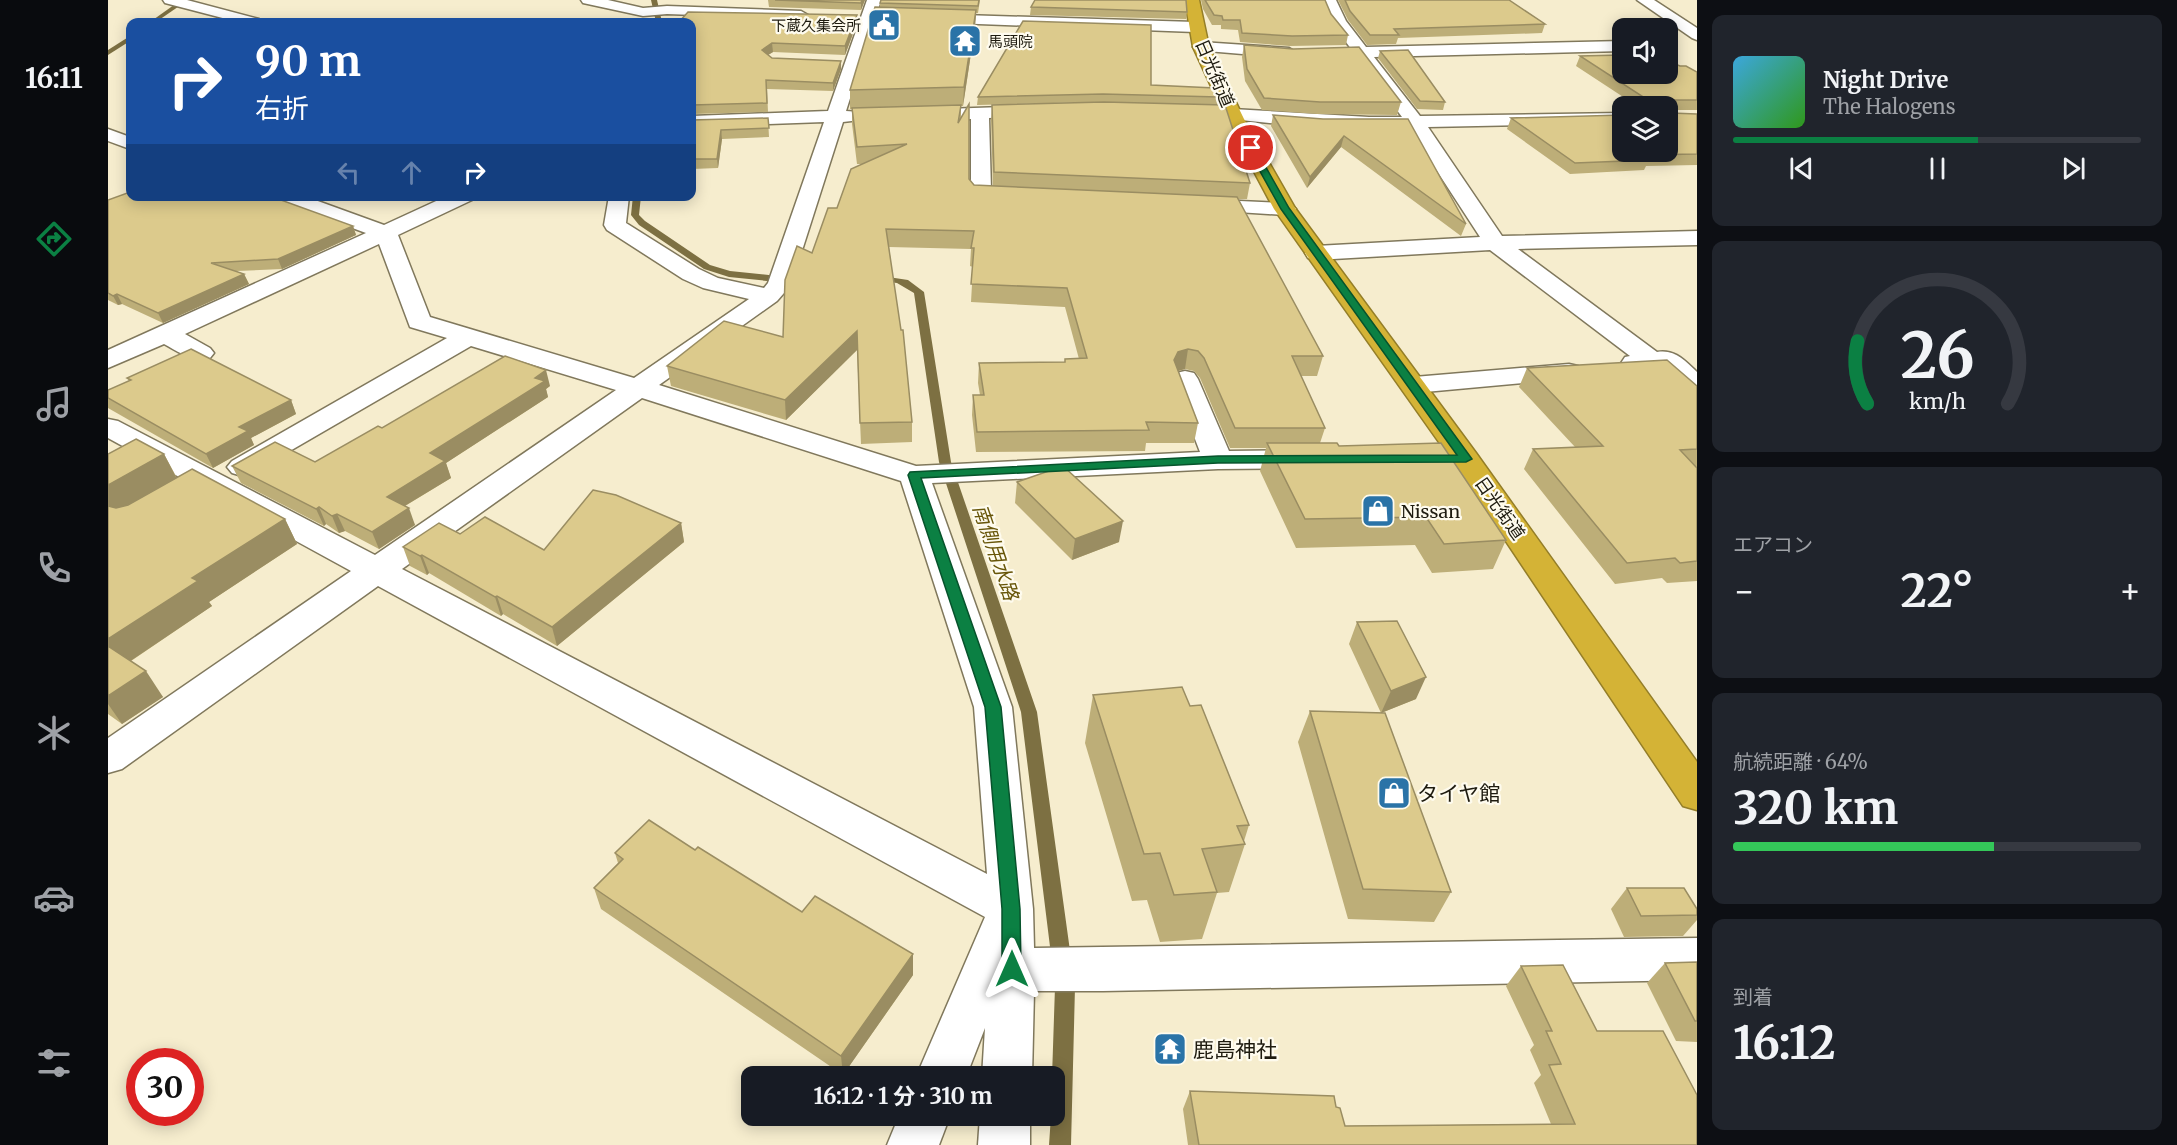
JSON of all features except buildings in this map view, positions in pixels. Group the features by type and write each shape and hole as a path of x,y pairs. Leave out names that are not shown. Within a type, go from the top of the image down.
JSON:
{"highway":[{"name":"日光街道","path":"1192,0 1198,37 1232,113 1285,209 1414,385 1452,459 1697,794"}],"street":[{"path":"170,0 237,18"},
{"path":"588,0 645,11 820,15"},
{"path":"1329,0 1339,22 1415,122 1495,243 1652,360"},
{"path":"1644,0 1694,42"},
{"path":"108,758 640,387 777,283 833,117 846,61 869,13"},
{"path":"916,18 1198,37 1300,53"},
{"path":"1342,52 1612,46"},
{"path":"901,115 1058,111"},
{"path":"1173,111 1369,123 1612,118"},
{"path":"980,113 981,196 1040,198"},
{"path":"696,121 867,116"},
{"path":"1538,120 1562,138"},
{"path":"108,135 126,142"},
{"path":"297,201 386,233 419,322 925,474 1218,460 1334,459"},
{"path":"108,360 454,201"},
{"path":"618,201 615,225 691,274 720,286 777,283"},
{"path":"1183,204 1285,209"},
{"path":"1316,253 1495,243 1697,238"},
{"path":"165,334 201,353"},
{"path":"199,485 468,337"},
{"path":"1414,385 1603,367 1666,358 1697,386"},
{"path":"1185,378 1218,460"},
{"path":"108,427 199,485 376,569 1011,909"},
{"path":"925,474 993,707 1011,909 1028,969 1009,1066"},
{"path":"946,1066 1011,909"},
{"path":"1028,969 1103,970 1697,959"},
{"path":"913,1145 921,1126"},
{"path":"1004,1145 1005,1126"}],"waterway":[{"path":"159,18 185,0"},
{"name":"南側用水路","path":"654,0 658,18"},
{"path":"108,53 126,41"},
{"name":"南側用水路","path":"636,201 635,215 642,223 707,267 729,274 787,280"},
{"name":"南側用水路","path":"875,278 899,280 919,292 945,462 1029,712 1065,987 1060,1145"}],"place":[{"name":"下蔵久集会所","path":"884,25"},
{"name":"馬頭院","path":"965,41"},
{"name":"Nissan","path":"1378,511"},
{"name":"タイヤ館","path":"1394,793"},
{"name":"鹿島神社","path":"1170,1049"}],"route":[{"path":"1012,969 1011,909 993,707 914,475 1218,460 1466,459 1285,209 1251,148"}]}
